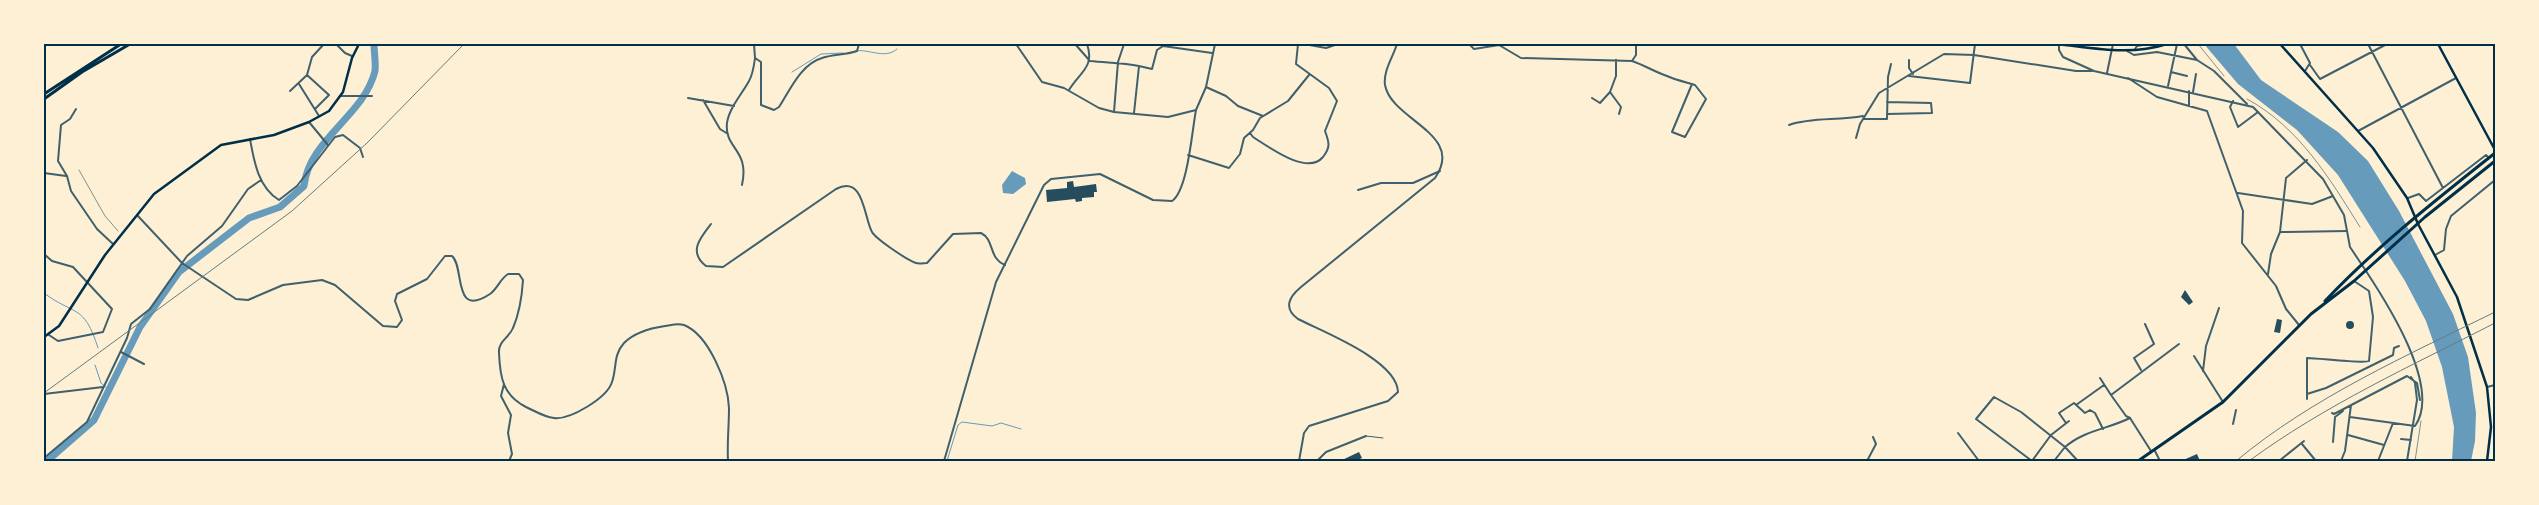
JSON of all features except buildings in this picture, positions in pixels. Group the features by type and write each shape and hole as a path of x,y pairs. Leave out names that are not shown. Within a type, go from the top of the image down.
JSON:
{"highway":[{"path":"44,94 121,44"},
{"path":"44,100 82,72 130,44"},
{"path":"2138,461 2223,402 2362,263 2413,218 2495,152"},
{"path":"2319,307 2354,281 2417,225 2495,161"}],"main road":[{"path":"44,337 68,313 121,233 162,186 212,150 228,142 274,135 309,122 329,111 341,96 353,56 359,44"},
{"path":"2058,44 2127,51 2149,50 2166,44"},
{"path":"2280,44 2358,131 2407,198 2413,218 2457,297 2487,387 2491,428 2487,461"},
{"path":"2438,44 2495,152"}],"street":[{"path":"290,91 307,75 312,57 324,44"},
{"path":"336,44 345,53 353,56"},
{"path":"728,134 728,117 750,80 755,58 754,44"},
{"path":"755,58 761,62 761,105 774,110 779,107 799,76 818,60 857,51 859,44"},
{"path":"1016,44 1039,79 1047,84 1069,90 1099,108 1114,112 1168,117 1196,110"},
{"path":"1075,44 1090,61 1108,64 1118,62 1152,69 1157,50 1163,46 1212,53"},
{"path":"1069,90 1082,75 1090,61 1087,44"},
{"path":"1114,112 1118,62 1124,44"},
{"path":"944,461 991,297 1004,266 1046,182 1063,177 1100,174 1153,200 1172,201 1179,195 1196,110 1206,87 1215,44"},
{"path":"1250,133 1253,137 1302,164 1322,159 1329,147 1325,131 1337,101 1330,88 1296,64 1298,44"},
{"path":"1304,44 1326,48 1338,44"},
{"path":"1299,461 1304,433 1309,426 1388,401 1396,395 1398,388 1381,365 1356,347 1295,317 1289,309 1290,298 1301,286 1436,178 1440,171 1443,155 1437,141 1387,94 1385,76 1397,44"},
{"path":"1469,44 1474,49 1498,45 1521,58 1632,61 1692,84 1706,99 1685,137 1672,132 1692,84"},
{"path":"1632,61 1636,55 1636,44"},
{"path":"1908,76 1970,82 1975,44"},
{"path":"2058,44 2063,57 2094,71 2247,104"},
{"path":"2107,74 2113,44"},
{"path":"2134,51 2137,46 2149,44"},
{"path":"2168,86 2177,44"},
{"path":"2184,44 2197,60 2214,71 2307,160 2334,196 2344,214 2350,247 2367,270 2395,316 2407,342 2418,370 2421,410 2416,426 2350,417"},
{"path":"2300,44 2310,65 2320,79 2387,44"},
{"path":"2368,44 2443,188"},
{"path":"2127,51 2134,55 2157,52 2197,60"},
{"path":"1856,138 1863,117 1879,93 1944,54 1974,55 2076,71 2094,71"},
{"path":"1592,98 1600,103 1610,92 1616,76 1616,60"},
{"path":"1910,60 1909,68 1913,74"},
{"path":"1788,125 1815,120 1843,120 1863,117 1887,119 1891,64"},
{"path":"2305,71 2310,65"},
{"path":"1134,114 1139,66"},
{"path":"2171,72 2187,76"},
{"path":"2193,92 2196,74"},
{"path":"307,75 329,95 314,109"},
{"path":"1188,155 1228,168 1240,154 1244,138 1263,116 1288,101 1309,75"},
{"path":"2128,78 2156,97 2207,110 2238,193 2244,219 2242,243 2276,286 2286,309 2297,327"},
{"path":"2358,131 2456,78"},
{"path":"299,84 319,117"},
{"path":"1206,87 1226,96 1238,106 1263,116"},
{"path":"2189,91 2189,106"},
{"path":"1610,92 1621,107 1619,114"},
{"path":"341,96 372,96"},
{"path":"688,98 734,106"},
{"path":"703,100 720,129 728,134 744,161 742,185"},
{"path":"2233,101 2230,107 2238,127 2258,112"},
{"path":"1887,102 1931,103 1933,110 1932,113 1917,115 1887,114"},
{"path":"76,109 70,119 61,125 58,161 67,176 71,191 97,228 113,244"},
{"path":"309,122 328,146"},
{"path":"250,139 253,159 261,180 278,200 297,186 335,137 343,134 360,148 363,157"},
{"path":"2407,198 2419,194 2426,201 2486,154 2489,158"},
{"path":"2268,274 2270,254 2280,232 2286,178 2307,160"},
{"path":"1358,190 1381,183 1413,183 1440,171"},
{"path":"44,173 67,176"},
{"path":"44,458 87,422 131,324 150,309 187,256 222,226 248,189 261,180"},
{"path":"2435,255 2444,250 2446,245 2446,229 2450,216 2495,180"},
{"path":"711,224 699,240 696,250 698,258 706,266 723,267 836,189 848,186 854,189 862,200 873,234 916,263 927,263 953,234 981,232 987,238 995,259 1004,266"},
{"path":"2238,193 2312,204 2334,196"},
{"path":"136,214 182,263 236,299 242,300 283,285 315,280 326,281 335,285 378,323 391,328 400,325 402,320 395,301 397,294 427,279 445,256 452,256 457,262 459,285 464,295 471,299 487,296 505,276 515,272 520,275 523,284 514,327 499,347 504,383 508,394 515,401 549,418 563,417 588,406 610,387 617,356 623,344 630,338 654,327 682,324 691,329 707,347 722,377 729,408 726,438 728,461"},
{"path":"2280,232 2348,231"},
{"path":"44,254 59,264 73,267 112,307 103,332 58,341 49,334"},
{"path":"2307,399 2307,358 2335,358 2361,363 2369,361 2373,317 2368,291 2354,281"},
{"path":"2203,371 2206,346 2219,308"},
{"path":"2141,370 2134,358 2154,344 2145,324"},
{"path":"2111,395 2141,370 2144,371 2178,344"},
{"path":"2307,394 2326,388 2393,355 2394,348 2399,346"},
{"path":"120,352 144,364"},
{"path":"2194,356 2223,402"},
{"path":"2333,442 2335,417 2350,405 2407,376 2417,383 2421,410"},
{"path":"2407,461 2417,396 2415,383 2411,377"},
{"path":"2100,378 2160,461"},
{"path":"504,383 501,396 511,415 508,433 512,454 509,461"},
{"path":"2487,387 2495,384"},
{"path":"2078,461 2051,435 2020,412 1994,397 1976,419 2032,461 2051,435 2067,422 2059,413 2074,403 2076,405 2104,385"},
{"path":"44,394 103,387"},
{"path":"2076,405 2085,413 2090,410 2095,413 2103,429"},
{"path":"2341,461 2348,435 2350,405"},
{"path":"2332,413 2334,414 2345,409"},
{"path":"2233,424 2236,410"},
{"path":"2054,461 2065,447 2079,436 2130,418"},
{"path":"2378,461 2393,422"},
{"path":"1958,433 1979,461"},
{"path":"2348,435 2384,445"},
{"path":"1317,461 1326,452 1366,436 1383,438"},
{"path":"1867,461 1876,444 1873,437"},
{"path":"2401,439 2411,440"},
{"path":"2279,461 2303,442 2314,461"}],"path":[{"path":"2198,44 2224,76"},
{"path":"2243,97 2271,114 2318,162 2336,187 2360,228"},
{"path":"79,170 105,216 121,233"},
{"path":"2415,461 2420,436 2421,410"}],"water":[{"path":"2204,44 2234,44 2261,80 2338,132 2368,161 2399,211 2453,314 2468,357 2476,413 2475,441 2471,461 2452,461 2454,427 2442,367 2426,321 2405,281 2338,175 2297,130 2238,84"},
{"path":"1012,171 1025,178 1026,184 1013,194 1003,193 1002,185"}],"waterway":[{"path":"47,461 94,420 140,327 179,272 249,218 280,207 304,186 308,169 316,155 360,101 369,87 375,71 374,44"},
{"path":"852,52 863,51 886,54 897,49"},
{"path":"792,72 821,54 843,53"},
{"path":"44,293 83,317 93,334 98,348"},
{"path":"95,365 101,383 108,389"},
{"path":"947,461 958,425 962,422 992,426 1001,423 1021,429"}],"railway":[{"path":"44,393 292,211 367,143 464,44"},
{"path":"2236,461 2296,417 2328,397 2495,312"},
{"path":"2249,461 2338,404 2495,323"}]}
